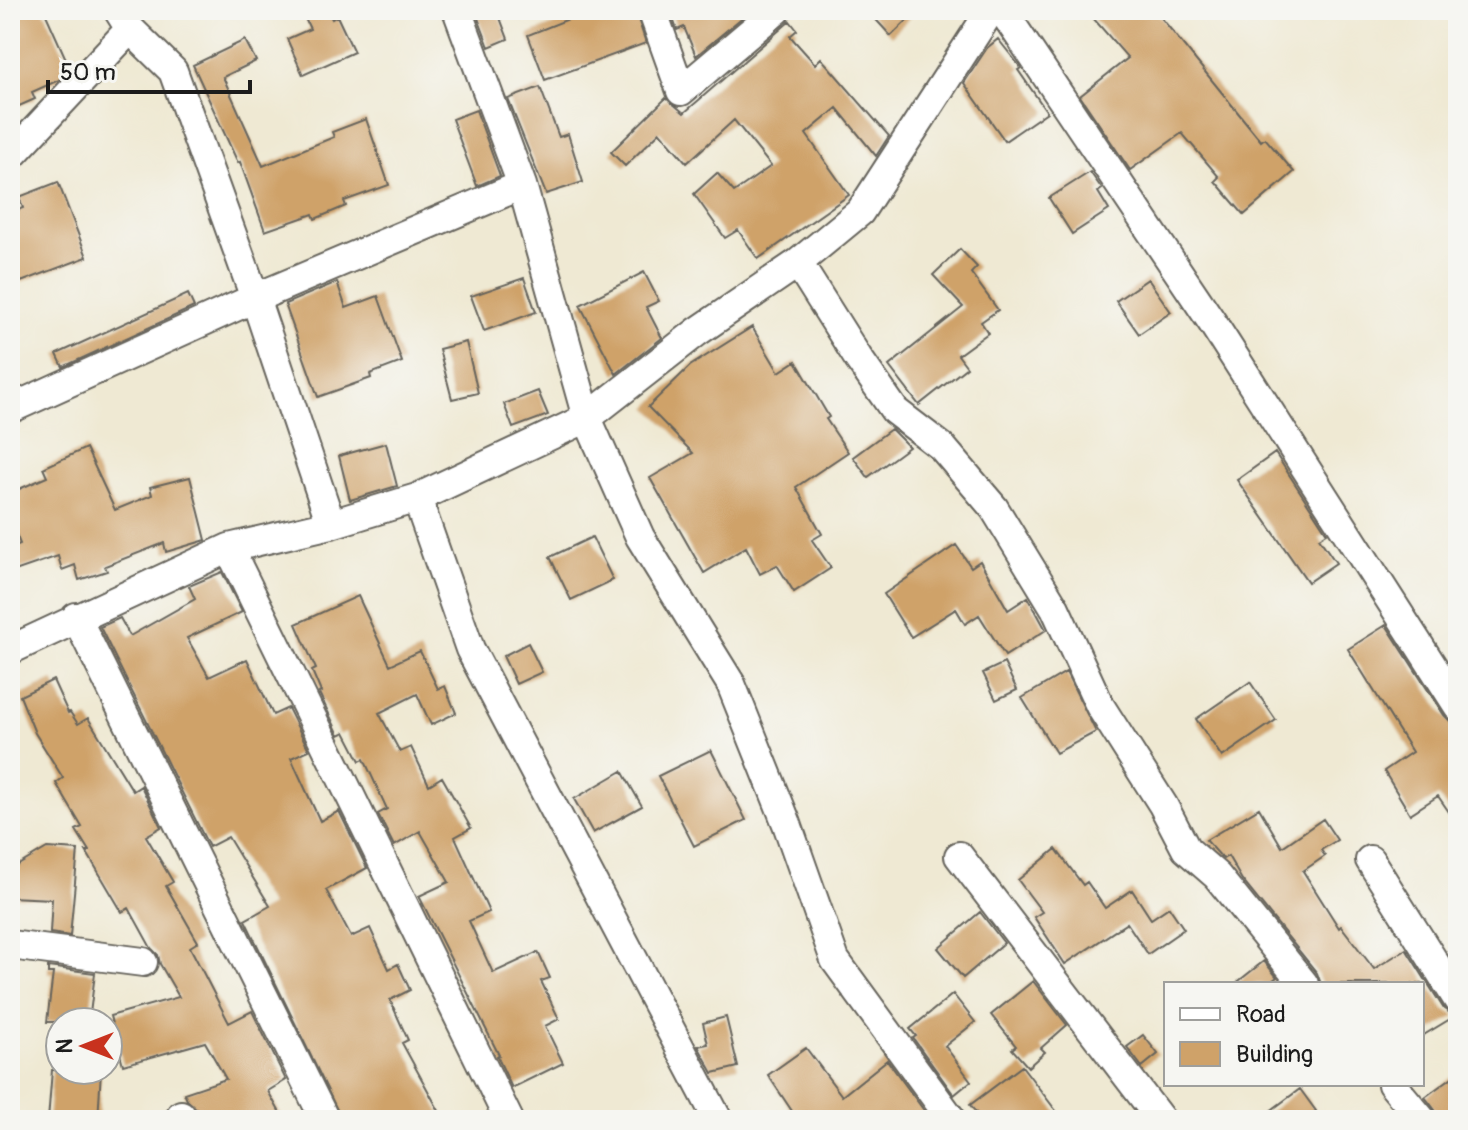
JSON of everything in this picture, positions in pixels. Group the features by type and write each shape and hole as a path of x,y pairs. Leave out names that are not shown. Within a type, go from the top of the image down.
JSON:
{"street":[{"path":"457,10 522,185 587,418 640,537 731,684 787,824 835,960 952,1120"},
{"path":"652,10 681,91 777,10"},
{"path":"10,650 229,548 331,524 417,498 587,418 697,332 798,263 860,212 986,14 1212,322 1458,706"},
{"path":"10,157 124,19 173,71 255,298 331,524"},
{"path":"10,409 255,298 522,185"},
{"path":"798,263 895,411 942,447 994,508 1055,608 1100,706 1163,805 1186,849 1217,876 1302,982"},
{"path":"417,498 470,649 718,1120"},
{"path":"229,548 509,1120"},
{"path":"76,617 325,1120"},
{"path":"959,856 1161,1120"},
{"path":"1370,860 1458,1000"},
{"path":"10,945 143,962"},
{"path":"1394,1086 1422,1120"}],"building":[{"path":"20,10 44,10 70,68 59,80 32,92 35,99 10,110 10,15"},
{"path":"301,10 327,10 332,19 337,16 354,52 303,75 287,39 310,29"},
{"path":"475,10 497,10 508,39 489,47"},
{"path":"591,10 635,10 646,43 545,80 528,35"},
{"path":"670,10 751,10 696,56 684,27 677,30"},
{"path":"867,10 918,10 891,36"},
{"path":"1086,10 1155,10 1261,141 1265,138 1294,172 1244,215 1215,181 1219,177 1182,133 1130,170 1080,96 1128,58"},
{"path":"790,21 797,30 790,36 815,64 821,58 889,136 876,156 837,108 806,134 849,195 758,259 738,230 725,238 694,194 717,173 734,192 771,166 734,120 687,163 660,132 625,166 611,152 666,98 684,113"},
{"path":"998,39 1021,68 1018,70 1047,112 1005,141 964,83 987,48"},
{"path":"245,40 256,61 223,77 263,166 334,137 332,132 366,119 389,185 344,201 346,206 315,219 313,214 265,231 240,162 193,65"},
{"path":"540,87 559,137 568,134 583,182 546,194 508,99"},
{"path":"476,110 500,176 477,186 452,119"},
{"path":"1090,172 1102,189 1098,192 1109,210 1072,234 1049,198"},
{"path":"58,182 87,257 21,282 10,254 10,213 23,208 19,197"},
{"path":"960,249 977,267 971,273 998,310 981,322 988,333 958,355 967,367 919,405 889,366 963,307 933,275"},
{"path":"644,272 659,301 646,307 662,338 616,374 580,305"},
{"path":"524,278 536,312 484,331 471,296"},
{"path":"1148,279 1171,312 1139,334 1116,301"},
{"path":"337,282 346,308 378,296 402,362 370,374 371,378 318,397 285,304"},
{"path":"188,294 194,307 63,367 57,354"},
{"path":"752,327 779,372 796,361 829,417 826,419 848,452 796,487 822,534 812,540 831,568 794,592 777,565 760,574 746,547 704,573 650,478 693,453 648,407 690,366"},
{"path":"466,342 478,393 452,399 439,349"},
{"path":"538,391 548,415 513,428 504,404"},
{"path":"891,429 909,447 868,477 853,457"},
{"path":"386,443 397,486 350,500 339,456"},
{"path":"86,448 115,510 152,495 150,487 190,477 206,540 166,552 164,543 105,566 107,571 79,580 75,565 62,570 58,556 15,571 10,548 20,544 10,519 10,493 47,477 43,468"},
{"path":"1275,453 1327,533 1319,538 1336,563 1308,582 1237,480"},
{"path":"592,537 613,580 571,600 550,557"},
{"path":"956,545 971,567 980,561 1008,610 1028,597 1046,630 1005,656 979,615 965,624 956,609 911,637 884,594"},
{"path":"222,572 242,612 187,638 209,677 247,659 273,715 288,708 309,750 291,758 320,821 339,811 367,868 326,890 351,937 370,928 389,969 398,964 410,990 390,1000 408,1040 402,1043 444,1120 342,1120 245,920 270,906 228,837 209,847 100,627 120,618 130,636 195,599 189,586"},
{"path":"358,596 390,665 420,651 438,689 445,686 456,713 431,725 417,694 379,713 400,752 411,747 429,785 442,777 471,828 455,837 489,912 469,921 493,973 538,952 550,978 541,981 559,1019 545,1026 563,1063 512,1088 499,1055 419,896 449,882 420,831 394,846 378,814 387,809 364,759 360,761 345,732 339,735 319,693 312,671 316,669 296,624"},
{"path":"1386,625 1444,715 1458,723 1458,825 1438,796 1410,814 1384,771 1412,752 1348,649"},
{"path":"528,643 542,672 516,684 503,656"},
{"path":"1004,663 1017,690 996,700 983,673"},
{"path":"1066,672 1096,732 1056,753 1022,698"},
{"path":"53,680 68,713 78,724 88,718 133,791 141,786 161,827 146,836 173,882 166,886 198,942 190,947 229,1023 252,1011 286,1080 268,1091 284,1120 200,1120 197,1109 184,1093 226,1079 205,1042 124,1065 124,1012 179,997 129,908 122,912 86,851 89,851 76,830 82,827 56,783 63,778 35,733 20,696"},
{"path":"1250,682 1276,720 1222,757 1196,719"},
{"path":"711,750 746,820 694,846 658,776"},
{"path":"622,771 642,806 593,833 574,799"},
{"path":"1259,808 1282,847 1323,819 1337,840 1321,850 1325,856 1303,871 1339,928 1341,926 1374,969 1406,949 1444,1009 1455,1016 1424,1035 1424,982 1320,982 1317,973 1242,880 1228,856 1223,859 1206,840"},
{"path":"47,848 78,850 70,936 50,933 52,899 10,897 10,870"},
{"path":"1056,849 1083,885 1087,882 1105,908 1132,890 1151,919 1169,907 1184,929 1148,954 1127,923 1065,964 1034,917 1042,912 1018,880"},
{"path":"980,912 1004,943 963,978 938,948"},
{"path":"1264,961 1277,977 1271,982 1238,982"},
{"path":"48,967 95,973 91,1006 49,1006 53,973 48,973"},
{"path":"1033,981 1067,1025 1041,1048 1045,1052 1028,1067 1012,1049 1016,1046 991,1015"},
{"path":"953,994 975,1022 945,1046 971,1081 954,1095 913,1038 916,1036 910,1029"},
{"path":"726,1017 738,1067 713,1073 698,1046 708,1044 703,1023"},
{"path":"1143,1035 1158,1054 1142,1067 1127,1047"},
{"path":"806,1048 842,1096 887,1060 928,1116 923,1120 798,1120 768,1075"},
{"path":"1022,1066 1063,1120 982,1120 970,1105"},
{"path":"1458,1073 1458,1113 1449,1120 1439,1120 1425,1097"},
{"path":"51,1086 100,1086 98,1120 48,1120"},
{"path":"1300,1089 1316,1111 1303,1120 1258,1120"}]}
